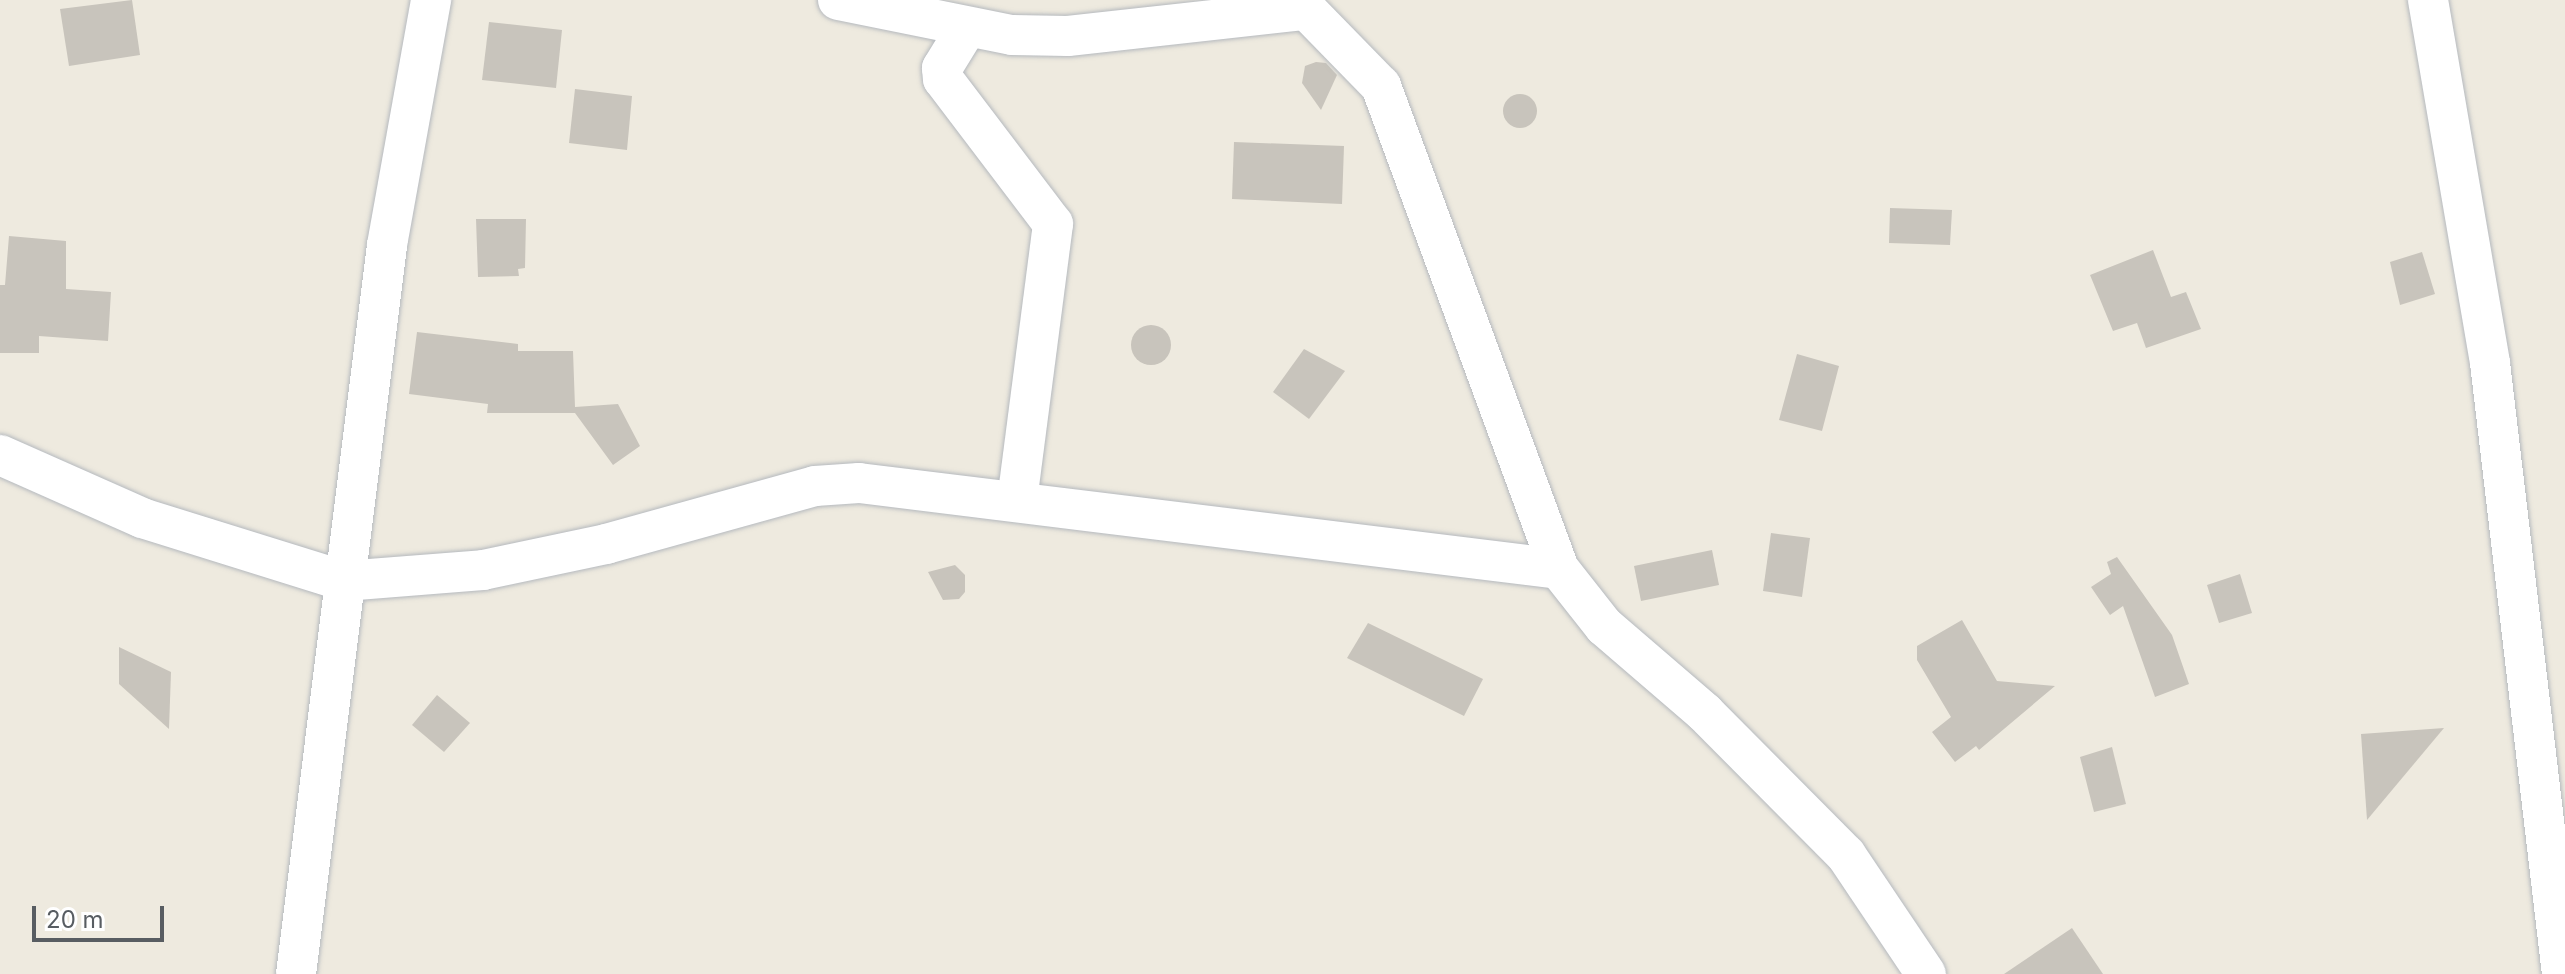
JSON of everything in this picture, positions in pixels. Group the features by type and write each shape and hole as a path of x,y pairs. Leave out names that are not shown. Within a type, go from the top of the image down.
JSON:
{"street":[{"path":"296,974 387,245 431,0"},
{"path":"838,0 966,29 1068,36 1301,5 1364,63 1381,86 1559,569 1604,626 1705,713 1846,855 1926,974"},
{"path":"2428,0 2490,363 2562,974"},
{"path":"966,29 942,68 943,79 1053,224 1017,500"},
{"path":"0,455 142,518 344,581 483,570 606,544 815,486 859,483 1559,569"}],"building":[{"path":"132,0 140,55 69,66 60,9"},
{"path":"489,22 562,30 556,88 482,80"},
{"path":"1316,62 1326,63 1337,75 1321,110 1302,83 1305,66"},
{"path":"575,89 632,96 627,150 569,143"},
{"path":"1520,94 1532,99 1537,111 1532,123 1520,128 1508,123 1503,111 1508,99"},
{"path":"1234,142 1344,146 1342,204 1232,199"},
{"path":"1890,208 1952,210 1950,245 1889,243"},
{"path":"476,219 526,219 525,268 518,269 519,276 478,277"},
{"path":"9,236 66,241 66,289 111,292 108,341 39,336 39,353 0,353 0,285 5,285"},
{"path":"2153,250 2171,297 2186,292 2201,329 2146,348 2137,323 2113,331 2090,275"},
{"path":"2422,252 2435,294 2400,305 2390,262"},
{"path":"1151,325 1165,331 1171,345 1165,359 1151,365 1137,359 1131,345 1137,331"},
{"path":"417,332 518,344 518,351 573,351 575,407 618,404 640,446 613,465 575,413 487,413 488,404 409,394"},
{"path":"1304,349 1345,371 1309,419 1273,392"},
{"path":"1797,354 1839,366 1822,431 1779,420"},
{"path":"1771,533 1810,538 1802,597 1763,591"},
{"path":"1712,550 1719,585 1641,601 1634,566"},
{"path":"2117,557 2172,635 2189,684 2155,697 2123,606 2110,615 2091,587 2111,574 2107,562"},
{"path":"955,565 965,575 965,592 959,599 943,600 928,572"},
{"path":"2240,574 2252,613 2219,623 2207,585"},
{"path":"1962,620 1997,681 2055,686 1979,750 1976,746 1955,762 1932,732 1951,717 1917,660 1917,646"},
{"path":"1368,623 1483,679 1464,716 1347,658"},
{"path":"119,647 171,672 169,729 119,684"},
{"path":"437,695 470,723 444,752 412,725"},
{"path":"2444,728 2367,820 2361,734"},
{"path":"2112,747 2126,804 2094,812 2080,757"},
{"path":"2072,928 2103,974 2004,974"}]}
